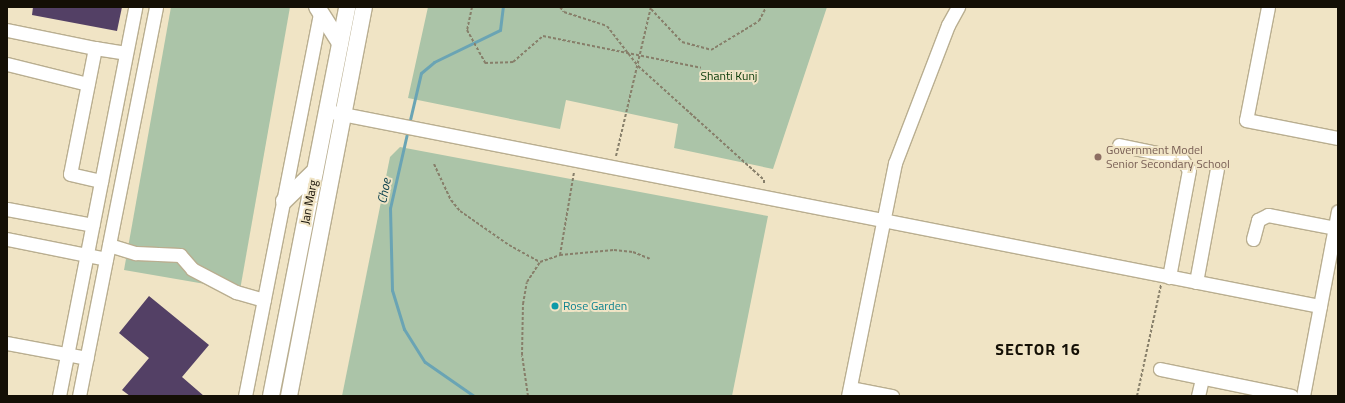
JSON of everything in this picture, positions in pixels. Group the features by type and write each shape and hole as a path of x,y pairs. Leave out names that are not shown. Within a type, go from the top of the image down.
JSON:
{"main road":[{"name":"Jan Marg","path":"271,396 347,7"},
{"name":"Jan Marg","path":"289,396 364,7"},
{"path":"319,10 340,43"},
{"path":"284,200 315,171"}],"street":[{"path":"59,396 135,7"},
{"path":"79,396 156,7"},
{"path":"892,396 849,392 895,163 948,26 958,7"},
{"path":"1268,7 1246,120 1338,138"},
{"path":"245,396 284,200 319,10"},
{"path":"7,30 126,53"},
{"path":"95,48 70,174 101,182"},
{"path":"7,64 88,84"},
{"path":"327,112 1320,306"},
{"path":"1119,145 1181,158 1189,170 1166,277"},
{"path":"1196,282 1217,169"},
{"path":"7,209 93,225"},
{"path":"1303,396 1338,211"},
{"path":"1254,239 1258,220 1268,215 1335,233"},
{"path":"7,239 106,259"},
{"path":"109,245 136,253 180,255 192,269 236,292 264,300"},
{"path":"7,343 86,358"},
{"path":"1160,369 1291,396"},
{"path":"1198,396 1202,378"}],"path":[{"path":"472,7 467,30 485,63 513,62 543,36 640,57 701,68"},
{"path":"560,7 564,12 607,26 638,66 764,180 763,198"},
{"path":"651,8 682,42 711,50 759,21 766,7"},
{"path":"613,168 651,8"},
{"path":"560,254 576,161"},
{"path":"434,164 451,200 460,211 509,245 540,262"},
{"path":"528,396 522,355 523,304 528,282 540,262 560,254 614,250 633,252 650,259"},
{"path":"1137,396 1166,277"}],"green space":[{"path":"171,7 290,7 240,290 124,270"},
{"name":"Shanti Kunj","path":"428,7 827,7 773,169 674,148 678,124 566,100 560,129 408,98"},
{"name":"Rose Garden","path":"400,147 768,216 732,396 342,396 390,157"}],"building":[{"path":"33,7 122,7 117,31 32,15"},
{"path":"149,296 209,345 182,377 204,396 130,396 122,390 149,358 119,333"}],"waterway":[{"name":"Choe","path":"409,124 421,73 434,62 500,30 503,7"},
{"name":"Choe","path":"408,129 390,208 392,290 404,329 425,362 474,396"}],"place":[{"name":"Government Model Senior Secondary School","path":"1098,157"},
{"name":"Rose Garden","path":"555,306"}],"district":[{"name":"SECTOR 16","path":"1038,349"}]}
